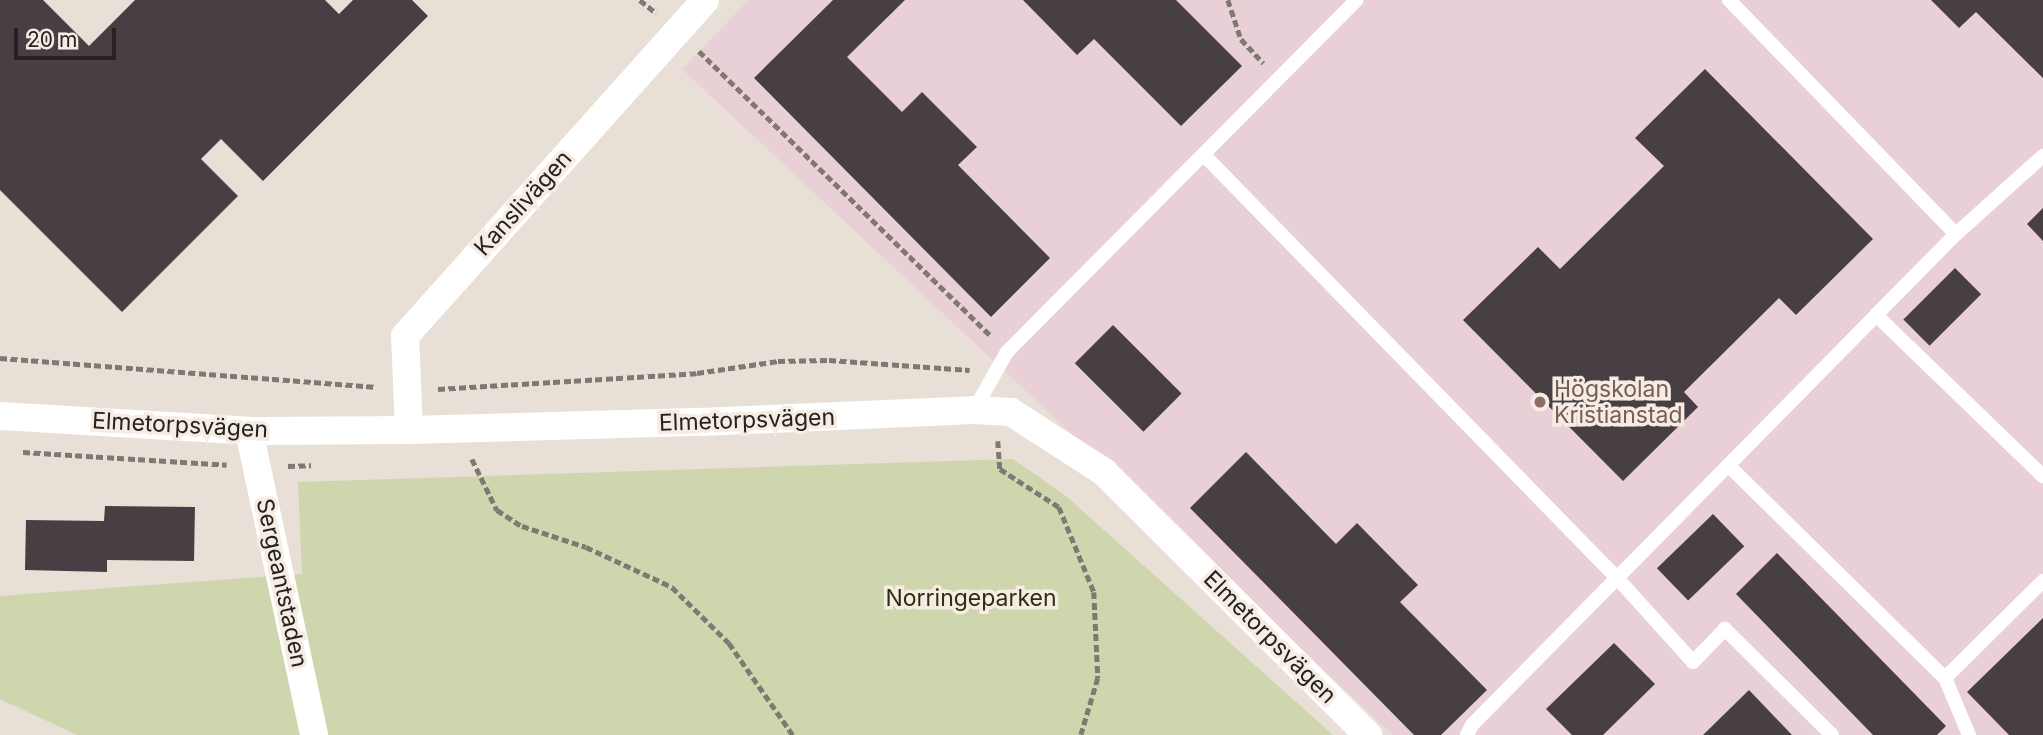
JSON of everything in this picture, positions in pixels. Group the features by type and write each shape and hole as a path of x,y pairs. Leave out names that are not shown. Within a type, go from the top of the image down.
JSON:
{"street":[{"name":"Kanslivägen","path":"408,430 405,336 705,0"},
{"name":"Elmetorpsvägen","path":"0,415 249,430 408,430 974,410 1012,412 1104,472 1368,735"},
{"name":"Sergeantstaden","path":"249,430 314,735"}],"lane":[{"path":"974,410 1007,352 1356,0"},
{"path":"1729,0 1956,234"},
{"path":"1203,155 1617,578 1693,662 1725,629 1832,735"},
{"path":"1467,735 1472,725 1956,234 2043,156"},
{"path":"1876,315 2043,476"},
{"path":"1728,465 1945,678 1969,735"},
{"path":"1945,678 2043,581"}],"path":[{"path":"640,0 678,30 1007,352"},
{"path":"1228,0 1241,39 1278,79"},
{"path":"0,358 407,389 489,387 697,373 778,360 902,364 995,373"},
{"path":"997,437 1000,470 1059,508 1094,592 1098,678 1081,735"},
{"path":"471,457 497,510 522,526 586,547 672,587 729,643 793,735"}],"shaded area":[{"name":"Högskolan Kristianstad","path":"749,0 2043,0 2043,735 1393,735 682,69"}],"green space":[{"name":"Norringeparken","path":"1013,459 1067,497 1333,735 77,735 0,699 0,596 302,574 298,482"}],"building":[{"path":"0,0 43,0 89,46 135,0 325,0 339,14 353,0 412,0 428,16 263,181 221,139 201,159 238,196 122,312 0,190"},
{"path":"833,0 905,0 847,57 902,112 922,92 977,147 958,165 1050,258 991,317 754,78"},
{"path":"1023,0 1176,0 1242,66 1181,126 1094,39 1077,55"},
{"path":"1931,0 2043,0 2043,78 1976,12 1959,28"},
{"path":"1705,69 1873,239 1796,315 1779,298 1684,392 1698,407 1623,481 1463,320 1538,247 1560,269 1664,166 1635,138"},
{"path":"2043,208 2043,241 2027,224"},
{"path":"1955,268 1981,294 1930,346 1903,320"},
{"path":"1113,325 1182,394 1143,432 1075,363"},
{"path":"1246,452 1336,544 1357,523 1418,585 1400,602 1487,690 1441,735 1414,735 1190,508"},
{"path":"105,506 195,507 194,561 107,560 107,572 25,570 26,520 104,521"},
{"path":"1713,514 1744,546 1688,601 1657,568"},
{"path":"1777,553 1946,726 1937,735 1873,735 1736,594"},
{"path":"2043,618 2043,735 2009,735 1967,692"},
{"path":"1614,643 1655,684 1603,735 1572,735 1546,709"},
{"path":"1749,690 1792,735 1703,735"}],"place":[{"name":"Högskolan Kristianstad","path":"1540,402"}]}
